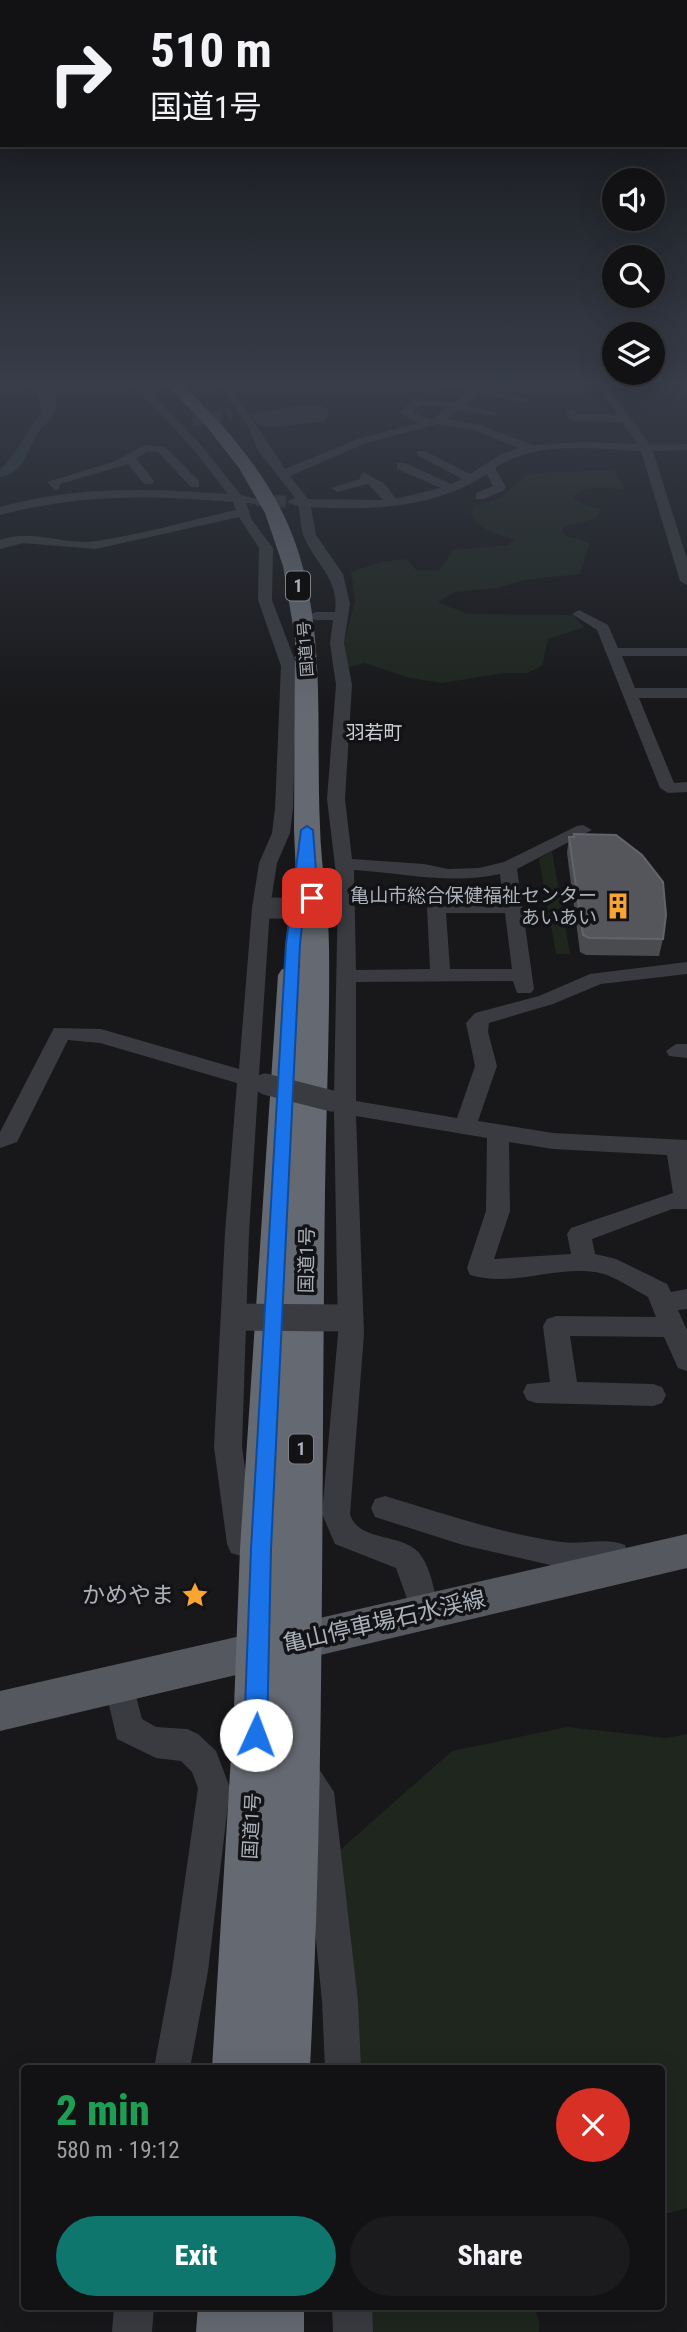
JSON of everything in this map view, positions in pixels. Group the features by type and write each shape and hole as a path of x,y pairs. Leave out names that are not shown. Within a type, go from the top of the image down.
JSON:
{"highway":[{"name":"国道1号","path":"261,491 274,513 293,566 306,638 307,830 315,944 299,1531 299,1640 284,2065"},
{"name":"1","path":"269,491 275,503 274,513"},
{"name":"国道1号","path":"239,2065 257,1707 256,1650 293,944 307,830"},
{"path":"226,2332 228,2310"},
{"path":"274,2332 275,2310"}],"main road":[{"name":"亀山停車場石水渓線","path":"0,1711 299,1640 420,1596 620,1566 687,1551"}],"street":[{"path":"40,491 44,500"},
{"path":"231,491 251,528 266,548 264,583 272,619 289,666 286,698 288,754 281,833 268,863 255,1021 256,1081 235,1317 228,1447 241,1544 261,1549"},
{"path":"292,491 310,535 336,574 343,616 336,653 344,685 336,807 346,864 341,909 344,976 338,1104 350,1201 337,1525 354,1541 404,1557 420,1596"},
{"path":"384,491 391,502"},
{"path":"298,503 391,502 438,491"},
{"path":"659,491 687,581"},
{"path":"0,511 44,500 120,492 241,505"},
{"path":"0,545 26,538 90,546 256,500"},
{"path":"579,614 603,628 668,788 687,787"},
{"path":"315,616 343,616"},
{"path":"272,619 290,617"},
{"path":"612,652 687,652"},
{"path":"629,693 687,693"},
{"path":"346,864 424,869 448,874 480,873 508,867 583,830"},
{"path":"508,867 526,1007"},
{"path":"440,975 436,906 513,907"},
{"path":"265,908 341,909"},
{"path":"465,1126 486,1066 478,1031 480,1025 476,1023 494,1013 526,1007 597,978 687,968"},
{"path":"344,976 522,975"},
{"path":"0,1140 9,1137 61,1032 101,1036 338,1104 553,1141 682,1148 685,1201 671,1201 579,1234 584,1262"},
{"path":"498,1132 498,1211 479,1268 516,1269 584,1262 607,1265 675,1301 673,1327 687,1361"},
{"path":"235,1317 346,1318"},
{"path":"565,1393 556,1326 673,1327"},
{"path":"536,1392 653,1395"},
{"path":"385,1508 463,1532 563,1555 615,1554 620,1566"},
{"path":"120,1684 128,1728 147,1742 165,1746 187,1745 205,1762 214,1788 190,1971 173,2065"},
{"path":"294,1761 318,1792 340,2001 343,2065"},
{"path":"132,2332 134,2310"},
{"path":"352,2310 353,2332"}],"shaded area":[{"path":"508,491 582,491 573,498 601,509 595,519 566,526 561,531 566,536 590,543 580,574 455,592 438,602 467,614 573,615 584,627 548,639 542,666 527,673 504,673 442,683 410,678 365,663 347,668 344,641 355,601 351,572 380,562 407,559 416,570 438,571 454,550 508,545 515,540 490,531 471,514 474,506 500,498"},
{"path":"552,851 570,954 556,954 539,859"},
{"path":"567,1727 666,1738 687,1734 687,2208 665,2214 665,2065 357,2065 331,1858 452,1751"},
{"path":"362,2310 535,2310 539,2321 539,2332 362,2332"}],"building":[{"name":"亀山市総合保健福祉センター あいあい","path":"574,834 616,835 642,855 663,882 666,915 663,939 589,938 583,935 569,837 574,837"}],"tunnel":[{"path":"256,500 292,502"}],"place":[{"name":"亀山市総合保健福祉センター あいあい","path":"618,906"},
{"name":"かめやま","path":"195,1595"}],"district":[{"name":"羽若町","path":"374,732"}],"route":[{"path":"256,1735 256,1650 293,944 307,830 312,898"}]}
